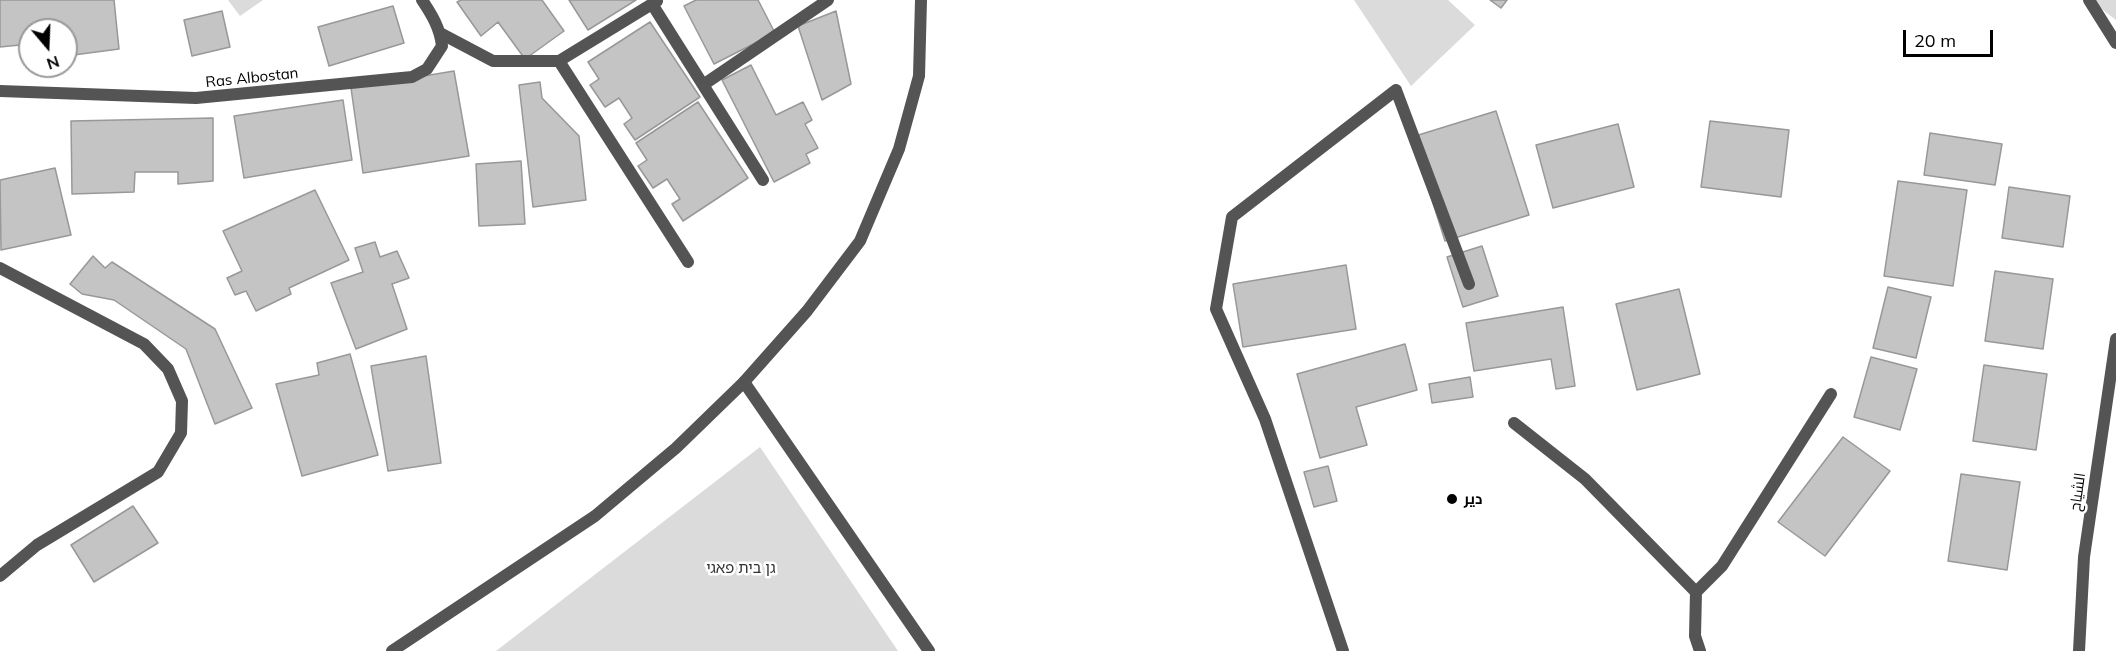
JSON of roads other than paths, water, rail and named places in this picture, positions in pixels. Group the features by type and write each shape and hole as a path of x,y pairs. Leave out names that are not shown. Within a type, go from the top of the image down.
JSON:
{"street":[{"path":"422,0 440,33 493,61 559,61 655,2 703,85 763,180"},
{"path":"703,85 828,0"},
{"path":"392,651 595,516 676,448 744,382 807,311 860,241 899,149 919,76 921,0"},
{"path":"2089,0 2116,43"},
{"name":"Ras Albostan","path":"0,91 196,98 412,77 427,69 435,58 442,46 440,33"},
{"path":"559,61 688,262"},
{"path":"1343,651 1265,419 1216,309 1232,217 1396,90 1469,284"},
{"path":"0,268 144,344 168,369 182,401 181,433 158,472 38,546 0,576"},
{"name":"الشياح","path":"2079,651 2084,557 2116,339"},
{"path":"744,382 929,651"},
{"path":"1700,651 1695,636 1696,592 1722,566 1831,394"},
{"path":"1514,423 1585,478 1696,592"}],"place":[{"name":"دير","path":"1452,499"}],"park label":[{"name":"גן בית פאגי","path":"741,568"}]}
